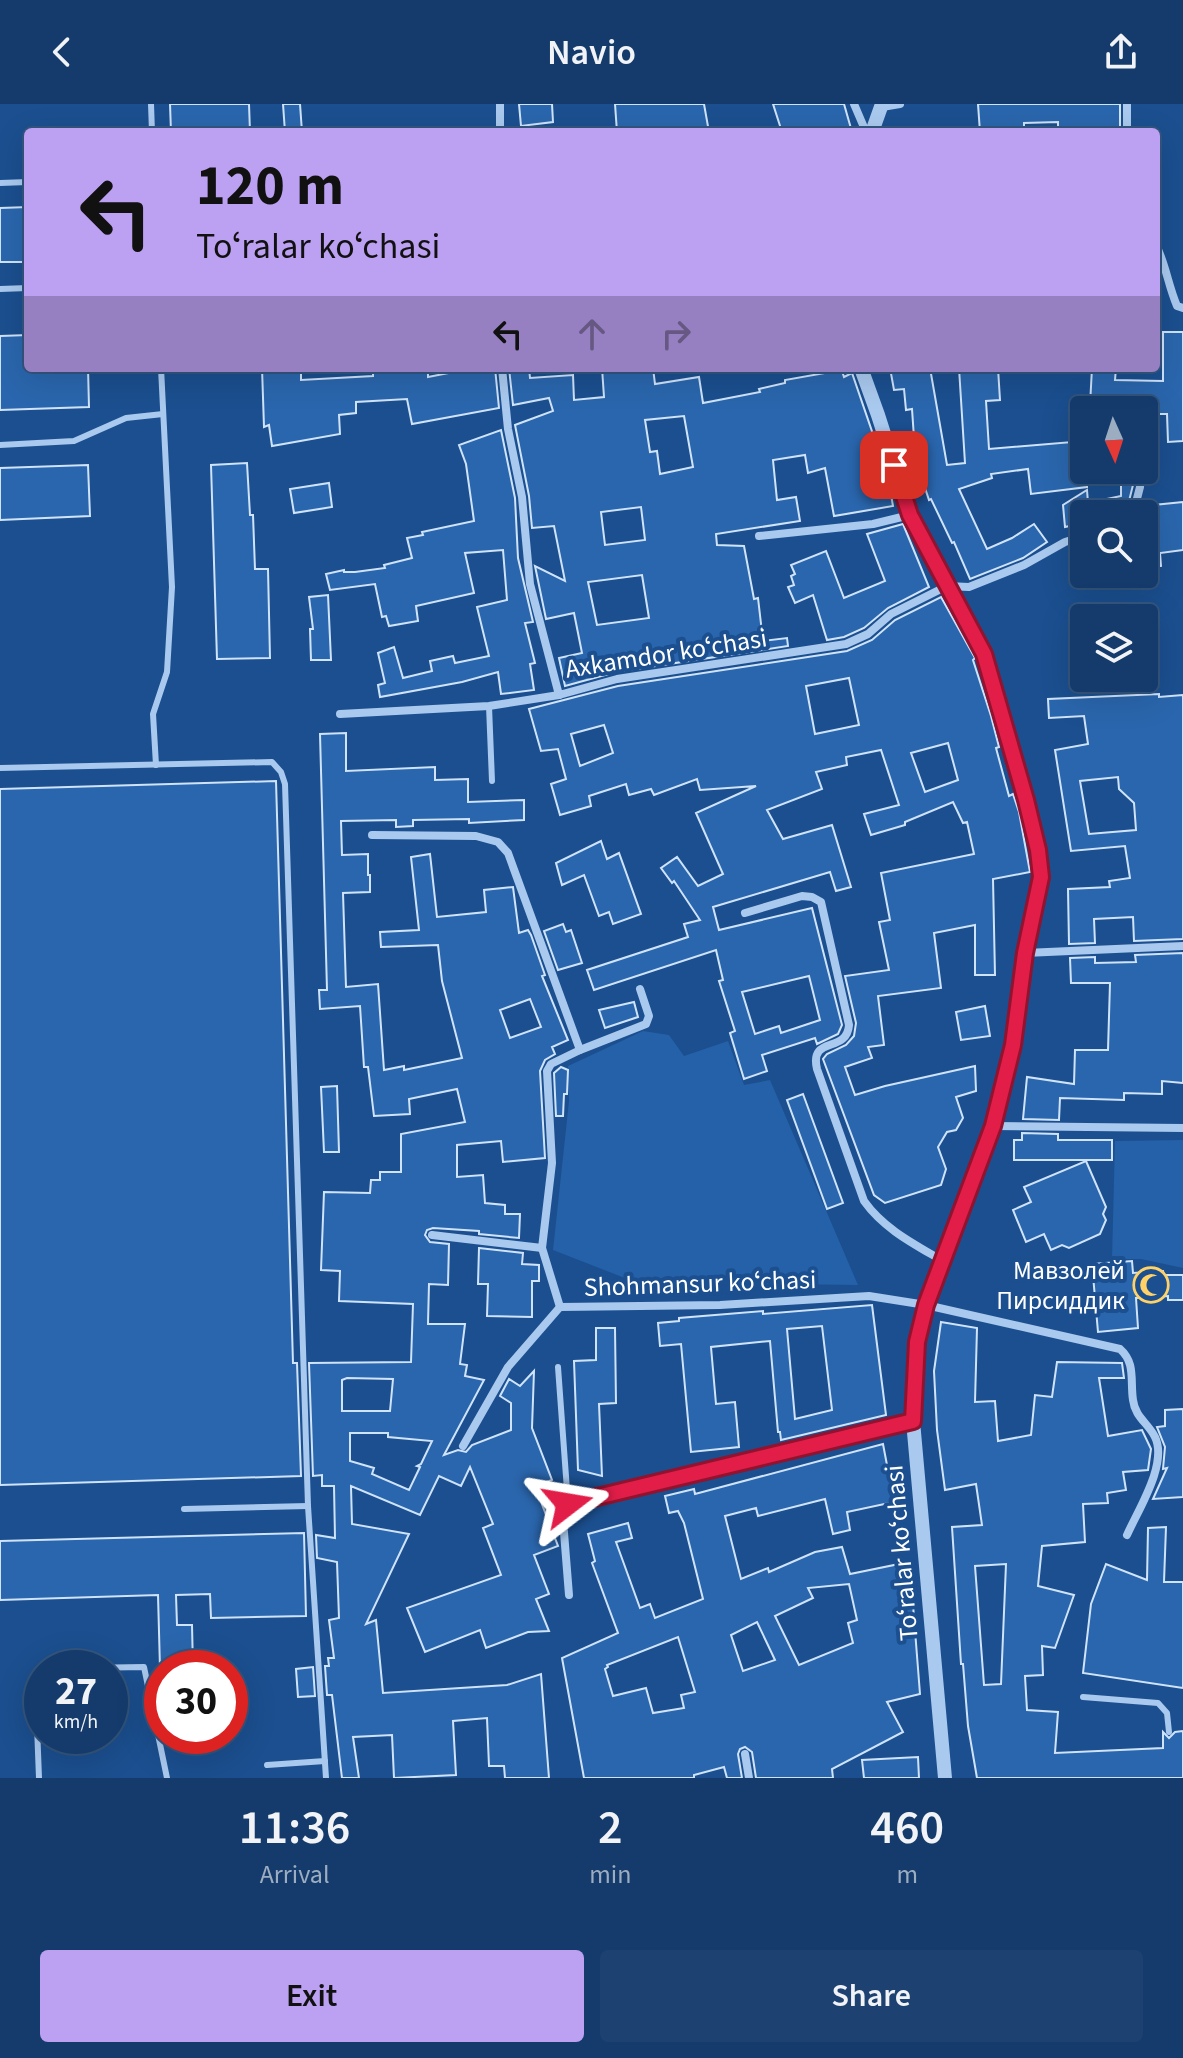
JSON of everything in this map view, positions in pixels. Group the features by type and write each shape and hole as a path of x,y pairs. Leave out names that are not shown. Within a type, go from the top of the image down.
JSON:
{"street":[{"path":"500,104 500,128"},
{"path":"854,104 867,128"},
{"path":"871,128 882,105 900,104"},
{"path":"1127,104 1127,128"},
{"path":"1160,253 1173,297 1177,306 1183,308"},
{"name":"Axkamdor koʻchasi","path":"502,372 508,429 522,497 530,584 559,695 617,679 846,644 868,634 891,614 947,586 969,587 1070,540"},
{"name":"Toʻralar koʻchasi","path":"862,372 910,515 984,654 1038,850 1041,877 1025,953 1013,1045 993,1126 926,1305 917,1342 913,1421 945,1778"},
{"path":"1138,500 1140,487"},
{"path":"759,536 873,524 910,515"},
{"path":"340,714 489,706 559,695"},
{"path":"372,835 476,836 504,846 580,1050 646,1024 649,1016 640,989"},
{"path":"745,913 802,896 821,902 849,1032 843,1040 819,1050 815,1055 817,1069 864,1201 875,1216 897,1233 944,1261"},
{"path":"1025,953 1183,946"},
{"name":"Shohmansur koʻchasi","path":"580,1050 551,1064 547,1071 552,1163 542,1248 560,1307 720,1305 869,1296 926,1305 1112,1345 1124,1352 1130,1363 1135,1409 1154,1435 1158,1453 1155,1473 1127,1535"},
{"path":"993,1126 1183,1128"},
{"path":"432,1235 542,1248"},
{"path":"463,1446 508,1367 560,1307"},
{"path":"569,1595 563,1520 564,1508 568,1504 913,1421"},
{"path":"745,1754 749,1778"}],"lane":[{"path":"151,104 152,128"},
{"path":"0,183 24,182"},
{"path":"0,289 24,288"},
{"path":"156,765 153,714 167,672 172,587 161,372"},
{"path":"0,445 74,441 126,418 163,414"},
{"path":"489,706 492,781"},
{"path":"0,768 272,762 281,772 285,784 308,1506 326,1778"},
{"path":"558,1367 568,1504"},
{"path":"184,1509 308,1506"},
{"path":"128,1667 144,1667 167,1778"},
{"path":"1083,1697 1158,1703 1167,1713 1169,1732"},
{"path":"38,1754 39,1778"},
{"path":"267,1765 325,1761"}],"shaded area":[{"path":"643,1031 669,1035 684,1056 728,1041 744,1085 770,1080 858,1285 635,1282 553,1250 569,1101 568,1066"},
{"path":"1183,1140 1183,1268 1141,1259 1112,1259 1115,1141"}],"building":[{"path":"170,104 249,104 250,128 171,128"},
{"path":"283,104 300,104 302,128 285,128"},
{"path":"519,104 552,104 553,122 521,126"},
{"path":"615,104 704,104 708,128 617,128"},
{"path":"773,104 844,104 851,128 781,128"},
{"path":"978,104 1120,104 1120,128 1058,128 1058,122 1024,123 1024,128 980,128"},
{"path":"24,207 24,262 0,262 0,208"},
{"path":"1163,332 1183,332 1183,441 1168,442 1167,414 1158,414 1158,396 1090,396 1092,372 1116,372 1115,380 1163,381"},
{"path":"24,335 24,372 88,372 89,407 0,410 0,336"},
{"path":"262,372 301,372 301,380 373,376 373,372 428,372 428,377 454,372 495,372 499,408 412,424 407,399 356,402 356,413 339,415 340,434 272,446 269,425 264,427"},
{"path":"509,372 529,372 530,378 573,375 574,400 604,397 602,372 654,372 655,384 699,377 703,403 760,392 759,389 785,383 785,380 825,372 842,372 844,377 852,373 888,478 893,506 834,516 825,468 808,473 805,455 773,460 777,500 796,497 800,521 716,534 717,545 744,546 754,599 758,598 763,641 787,638 788,646 616,672 565,686 559,658 582,653 574,613 546,619 535,566 565,581 554,526 532,528 515,425 553,411 549,398 513,405","holes":["684,416 693,467 660,474 657,451 650,452 645,420","641,507 645,540 605,545 601,512","642,575 649,618 597,625 588,582"]},
{"path":"891,372 931,372 947,465 965,463 959,372 998,372 1000,400 986,401 989,449 1070,442 1070,484 1087,484 1087,487 1031,494 1028,469 991,474 992,478 959,489 987,549 1034,524 1047,542 1023,558 970,579 954,542 929,500 914,455 902,459 897,443 914,438 912,409 906,410 904,389 894,390"},
{"path":"501,430 515,498 518,558 533,622 525,623 535,663 530,664 534,690 501,694 498,672 380,697 378,685 385,683 378,653 394,647 403,678 432,671 430,661 453,656 455,663 489,656 477,607 507,600 503,550 465,553 474,593 416,606 418,621 389,626 386,616 382,617 375,584 330,590 326,574 385,568 384,565 412,558 407,538 474,521 466,464 459,445"},
{"path":"247,463 255,569 268,569 270,658 217,659 211,465"},
{"path":"88,465 90,516 0,520 0,468"},
{"path":"329,483 332,507 294,513 290,489"},
{"path":"1121,484 1134,484 1129,500 1102,500 1121,496"},
{"path":"1087,490 1088,500 1071,500"},
{"path":"1070,501 1070,526 1065,527 1063,505"},
{"path":"1183,502 1183,550 1160,553 1161,566 1158,566 1158,505"},
{"path":"903,524 929,587 888,608 864,628 827,640 813,595 795,603 788,587 794,585 791,576 795,574 791,565 826,551 844,598 885,581 867,534"},
{"path":"328,595 331,660 311,660 310,629 313,629 309,597"},
{"path":"941,597 975,658 973,660 991,716 1009,796 1013,794 1019,812 1030,872 993,879 995,975 975,975 975,925 934,933 941,988 878,996 884,1045 868,1047 872,1058 845,1067 855,1095 975,1066 976,1091 956,1097 963,1118 956,1130 947,1132 938,1147 946,1169 941,1185 885,1203 874,1195 823,1059 846,1045 854,1036 856,1023 845,976 889,970 879,922 890,920 881,873 974,854 967,822 963,823 953,802 905,822 905,825 871,835 864,814 899,805 881,750 846,757 847,765 816,772 822,789 767,810 783,839 832,825 851,887 836,891 830,872 713,907 719,930 812,908 842,1025 838,1034 817,1044 815,1038 762,1055 767,1071 744,1079 730,1033 735,1031 719,981 723,980 716,950 594,990 587,970 688,937 684,924 700,920 674,881 672,883 661,868 677,857 698,886 723,874 696,813 756,786 700,790 697,779 654,795 651,789 629,795 626,784 589,796 591,806 560,815 551,784 566,779 558,749 541,751 529,709 618,686 847,651 872,640 895,620","holes":["849,678 859,725 815,734 806,686","604,725 613,753 580,766 571,734","948,743 958,780 925,792 911,753","809,976 820,1020 781,1033 779,1026 755,1034 742,992"]},
{"path":"1183,695 1183,939 1134,941 1133,917 1094,919 1095,943 1069,944 1068,889 1110,887 1109,881 1130,878 1125,846 1071,851 1055,750 1088,744 1084,716 1049,718 1048,699","holes":["1118,777 1119,789 1134,803 1136,830 1089,834 1080,781"]},
{"path":"346,733 346,771 435,767 435,780 468,779 468,802 524,800 524,820 469,823 469,819 413,820 413,826 396,827 396,820 341,821 342,855 368,854 370,875 370,892 343,893 346,987 378,984 384,1070 404,1066 404,1070 462,1058 442,981 438,945 381,947 380,932 419,930 411,857 430,854 437,917 486,912 484,890 513,887 519,933 528,930 531,935 545,975 542,976 568,1040 552,1047 555,1054 545,1060 540,1071 545,1158 503,1162 501,1141 457,1145 457,1177 483,1175 485,1203 505,1205 505,1214 520,1214 519,1238 433,1228 427,1230 425,1235 430,1242 449,1244 448,1285 429,1284 428,1324 465,1324 460,1364 467,1365 465,1376 484,1380 444,1455 458,1450 466,1452 472,1445 511,1430 511,1403 500,1396 509,1379 520,1386 534,1371 532,1428 552,1480 535,1486 558,1546 534,1555 549,1594 536,1599 549,1631 528,1632 486,1648 480,1630 425,1652 407,1608 501,1575 483,1528 493,1524 470,1467 461,1486 439,1476 420,1515 351,1486 352,1524 409,1534 366,1624 376,1620 383,1693 507,1685 541,1674 549,1778 505,1778 504,1766 489,1766 487,1718 453,1721 456,1775 394,1778 392,1735 353,1737 359,1778 342,1778 332,1695 327,1695 325,1666 329,1666 328,1658 334,1658 329,1620 339,1618 337,1562 317,1558 316,1535 335,1538 334,1486 322,1486 322,1475 313,1476 309,1363 411,1362 413,1304 339,1301 340,1271 321,1270 324,1192 370,1193 371,1180 380,1180 380,1172 401,1172 401,1134 465,1122 457,1089 409,1099 410,1114 374,1116 368,1067 364,1067 360,1006 320,1009 319,990 327,990 320,734","holes":["530,999 541,1027 510,1038 500,1010","393,1379 390,1411 342,1411 342,1380","350,1433 388,1433 388,1437 432,1441 421,1464 417,1466 420,1467 409,1490 372,1474 374,1468 350,1461"]},
{"path":"276,781 293,1363 297,1363 301,1476 0,1485 0,789"},
{"path":"601,841 607,859 619,853 641,914 613,924 609,912 599,916 584,875 562,885 556,863"},
{"path":"563,924 566,932 571,930 582,963 558,970 544,931"},
{"path":"1183,953 1183,1083 1162,1081 1162,1094 1124,1093 1124,1100 1060,1098 1059,1120 1023,1119 1027,1077 1074,1084 1075,1050 1108,1050 1110,983 1071,983 1070,958 1095,957 1095,963 1136,962 1135,955"},
{"path":"634,1002 638,1017 605,1028 599,1010"},
{"path":"985,1006 990,1036 961,1040 956,1012"},
{"path":"561,1067 568,1070 567,1094 564,1094 563,1116 556,1116 554,1073"},
{"path":"337,1086 339,1152 324,1152 321,1087"},
{"path":"803,1094 843,1203 827,1209 787,1100"},
{"path":"1022,1133 1058,1134 1058,1140 1112,1140 1112,1160 1014,1160 1014,1140 1022,1140"},
{"path":"1086,1161 1106,1207 1103,1214 1106,1220 1100,1234 1069,1248 1062,1245 1051,1250 1044,1234 1026,1242 1013,1210 1031,1202 1024,1187"},
{"path":"479,1248 523,1253 522,1264 539,1265 539,1281 532,1281 532,1317 487,1316 488,1284 478,1284"},
{"path":"1132,1261 1133,1273 1163,1271 1164,1275 1183,1275 1183,1300 1168,1300 1168,1296 1136,1298 1138,1328 1098,1332 1092,1264"},
{"path":"872,1305 886,1415 781,1440 770,1341 711,1347 716,1404 735,1402 739,1447 691,1452 681,1344 660,1346 658,1323 679,1321 679,1318 763,1311 763,1314","holes":["822,1326 832,1410 795,1419 787,1329"]},
{"path":"941,1322 977,1328 975,1402 995,1401 998,1441 1031,1435 1035,1395 1052,1397 1057,1362 1122,1363 1124,1378 1099,1378 1108,1436 1142,1430 1151,1449 1148,1470 1123,1472 1126,1490 1107,1493 1108,1503 1083,1504 1085,1542 1042,1546 1038,1586 1074,1595 1055,1648 1042,1646 1043,1675 1025,1676 1027,1710 1058,1712 1055,1753 1163,1748 1163,1732 1169,1738 1175,1732 1183,1731 1183,1778 977,1778 961,1664 952,1527 982,1525 976,1484 945,1490 937,1430 934,1371","holes":["1006,1564 1001,1684 984,1685 975,1566"]},
{"path":"596,1328 615,1328 616,1403 599,1404 602,1476 578,1470 574,1361 596,1360"},
{"path":"1183,1409 1183,1497 1153,1499 1167,1468 1163,1469 1165,1447 1157,1427 1165,1426 1165,1410"},
{"path":"883,1444 894,1502 847,1512 850,1530 833,1534 825,1499 758,1516 756,1508 725,1516 741,1579 768,1568 769,1572 815,1552 842,1547 850,1574 904,1563 912,1592 920,1694 887,1702 903,1732 832,1769 833,1778 756,1778 752,1752 745,1747 738,1754 742,1778 727,1778 724,1767 694,1775 694,1778 584,1778 562,1658 618,1633 592,1563 595,1561 588,1534 628,1523 632,1538 616,1542 640,1608 650,1604 655,1618 703,1599 684,1523 678,1511 669,1513 665,1496 694,1489 695,1494","holes":["849,1584 857,1620 848,1623 853,1643 799,1665 775,1616 813,1598 808,1588","757,1622 775,1660 743,1671 731,1635","678,1637 695,1692 681,1695 684,1708 653,1713 646,1688 613,1696 605,1669 607,1665"]},
{"path":"1166,1527 1164,1582 1183,1582 1183,1688 1083,1673 1091,1604 1106,1564 1147,1580 1148,1528"},
{"path":"304,1533 306,1616 211,1618 210,1594 176,1595 177,1625 192,1625 193,1650 160,1650 158,1595 0,1600 0,1541"},
{"path":"313,1667 315,1696 298,1697 296,1669"},
{"path":"918,1757 919,1778 864,1778 862,1760"}],"place":[{"name":"Мавзолей Пирсиддик","path":"1151,1285"}],"route":[{"path":"568,1504 913,1421 917,1342 926,1305 993,1126 1013,1045 1025,953 1041,877 1026,800 984,654 910,515 894,465"}]}
